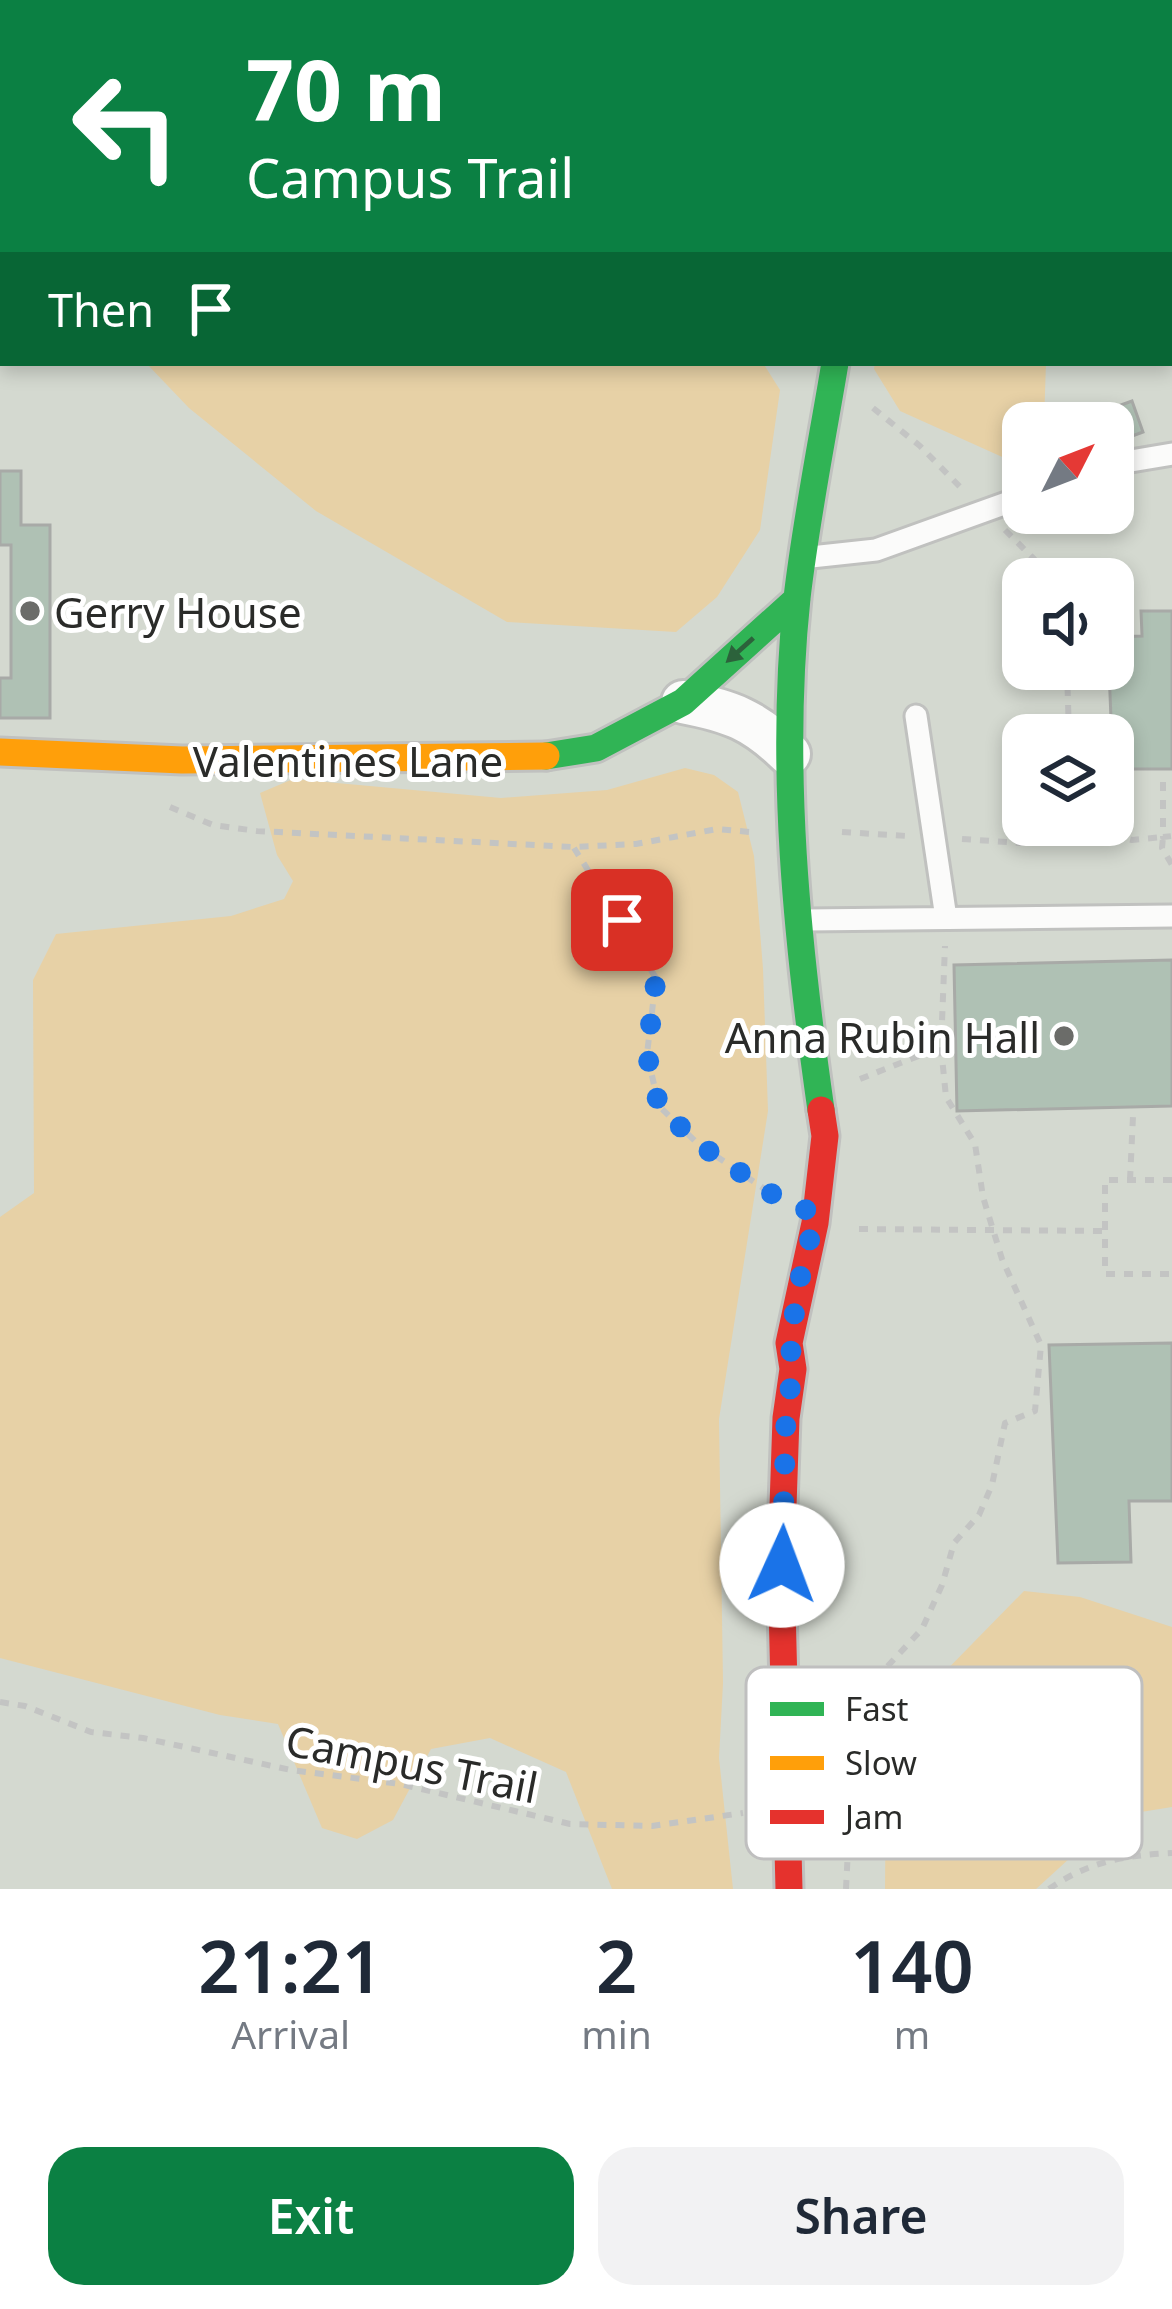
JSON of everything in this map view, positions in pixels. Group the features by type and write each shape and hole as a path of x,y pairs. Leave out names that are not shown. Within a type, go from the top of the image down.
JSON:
{"street":[{"path":"784,1667 782,1565 786,1418 793,1369 790,1343 816,1214 825,1136 805,998 789,754 797,599 835,366"},
{"name":"Valentines Lane","path":"0,752 182,760 530,759 596,748 683,702 797,599"},
{"path":"683,702 743,718 761,727 789,754"},
{"path":"788,1859 789,1889"}],"lane":[{"path":"1134,460 1172,454"},
{"path":"804,557 876,550 1002,505"},
{"path":"916,716 946,918"},
{"path":"800,920 1172,916"}],"path":[{"path":"866,403 920,446 1033,558"},
{"path":"1163,782 1167,837 1162,848 1172,865"},
{"path":"166,805 213,825 256,831 573,847 636,844 717,829 752,833"},
{"path":"1134,839 1167,837"},
{"path":"573,847 656,979 647,1054 659,1106 697,1143 778,1198 778,1184"},
{"path":"887,1667 922,1629 954,1543 979,1515 992,1485 1005,1423 1035,1411 1041,1345 982,1197 975,1144 946,1097 941,1047 946,918"},
{"path":"857,1080 941,1047"},
{"path":"1130,1180 1133,1116"},
{"path":"1172,1180 1105,1180 1105,1274 1172,1274"},
{"path":"816,1214 852,1229 1105,1231"},
{"name":"Campus Trail","path":"0,1702 26,1706 91,1732 143,1738 291,1770 400,1784 570,1825 652,1826 743,1813 744,1831"},
{"path":"1142,1854 1172,1853"},
{"path":"846,1889 848,1859"},
{"path":"1049,1889 1077,1870 1116,1859"}],"shaded area":[{"path":"0,366 1172,366 1172,1889 0,1889"},
{"path":"149,366 765,366 780,390 760,530 717,597 676,632 507,622 316,511 189,408"},
{"path":"874,366 1046,366 1045,402 1002,402 1002,457 900,411"},
{"path":"685,768 714,775 738,792 754,856 763,969 768,1111 719,1419 723,1683 719,1758 733,1889 612,1889 566,1772 490,1738 431,1749 393,1820 357,1839 322,1828 278,1724 220,1715 0,1658 0,1217 34,1193 33,980 56,934 231,916 284,899 293,881 277,855 260,793 293,779 501,798 607,790"},
{"path":"1024,1591 1080,1597 1172,1627 1172,1807 1142,1812 1142,1667 950,1667"},
{"path":"885,1859 1069,1859 1036,1889 885,1889"}],"building":[{"path":"1134,407 1143,432 1134,435"},
{"name":"Gerry House","path":"0,471 21,471 21,525 50,525 50,718 0,718 0,678 11,678 11,545 0,545"},
{"path":"1141,611 1172,611 1172,769 1134,769 1134,714 1111,714 1110,690 1134,690 1134,636 1142,636"},
{"name":"Anna Rubin Hall","path":"1172,960 1172,1106 957,1111 954,965"},
{"path":"1172,1343 1172,1501 1129,1501 1131,1562 1058,1563 1049,1345"}],"traffic: fast":[{"path":"821,1110 798,919 790,726 797,598 834,366"},
{"path":"546,756 596,748 683,702 797,599"}],"traffic: slow":[{"path":"0,752 182,760 546,756"}],"traffic: jam":[{"path":"784,1667 781,1565 786,1418 793,1369 789,1343 815,1223 825,1136 821,1110"},
{"path":"788,1859 789,1889"}],"place":[{"name":"Gerry House","path":"30,611"},
{"name":"Anna Rubin Hall","path":"1064,1036"}],"route":[{"path":"622,920 656,979 647,1054 659,1106 697,1143 778,1198 816,1214 790,1343 793,1369 786,1418 782,1565"}]}
